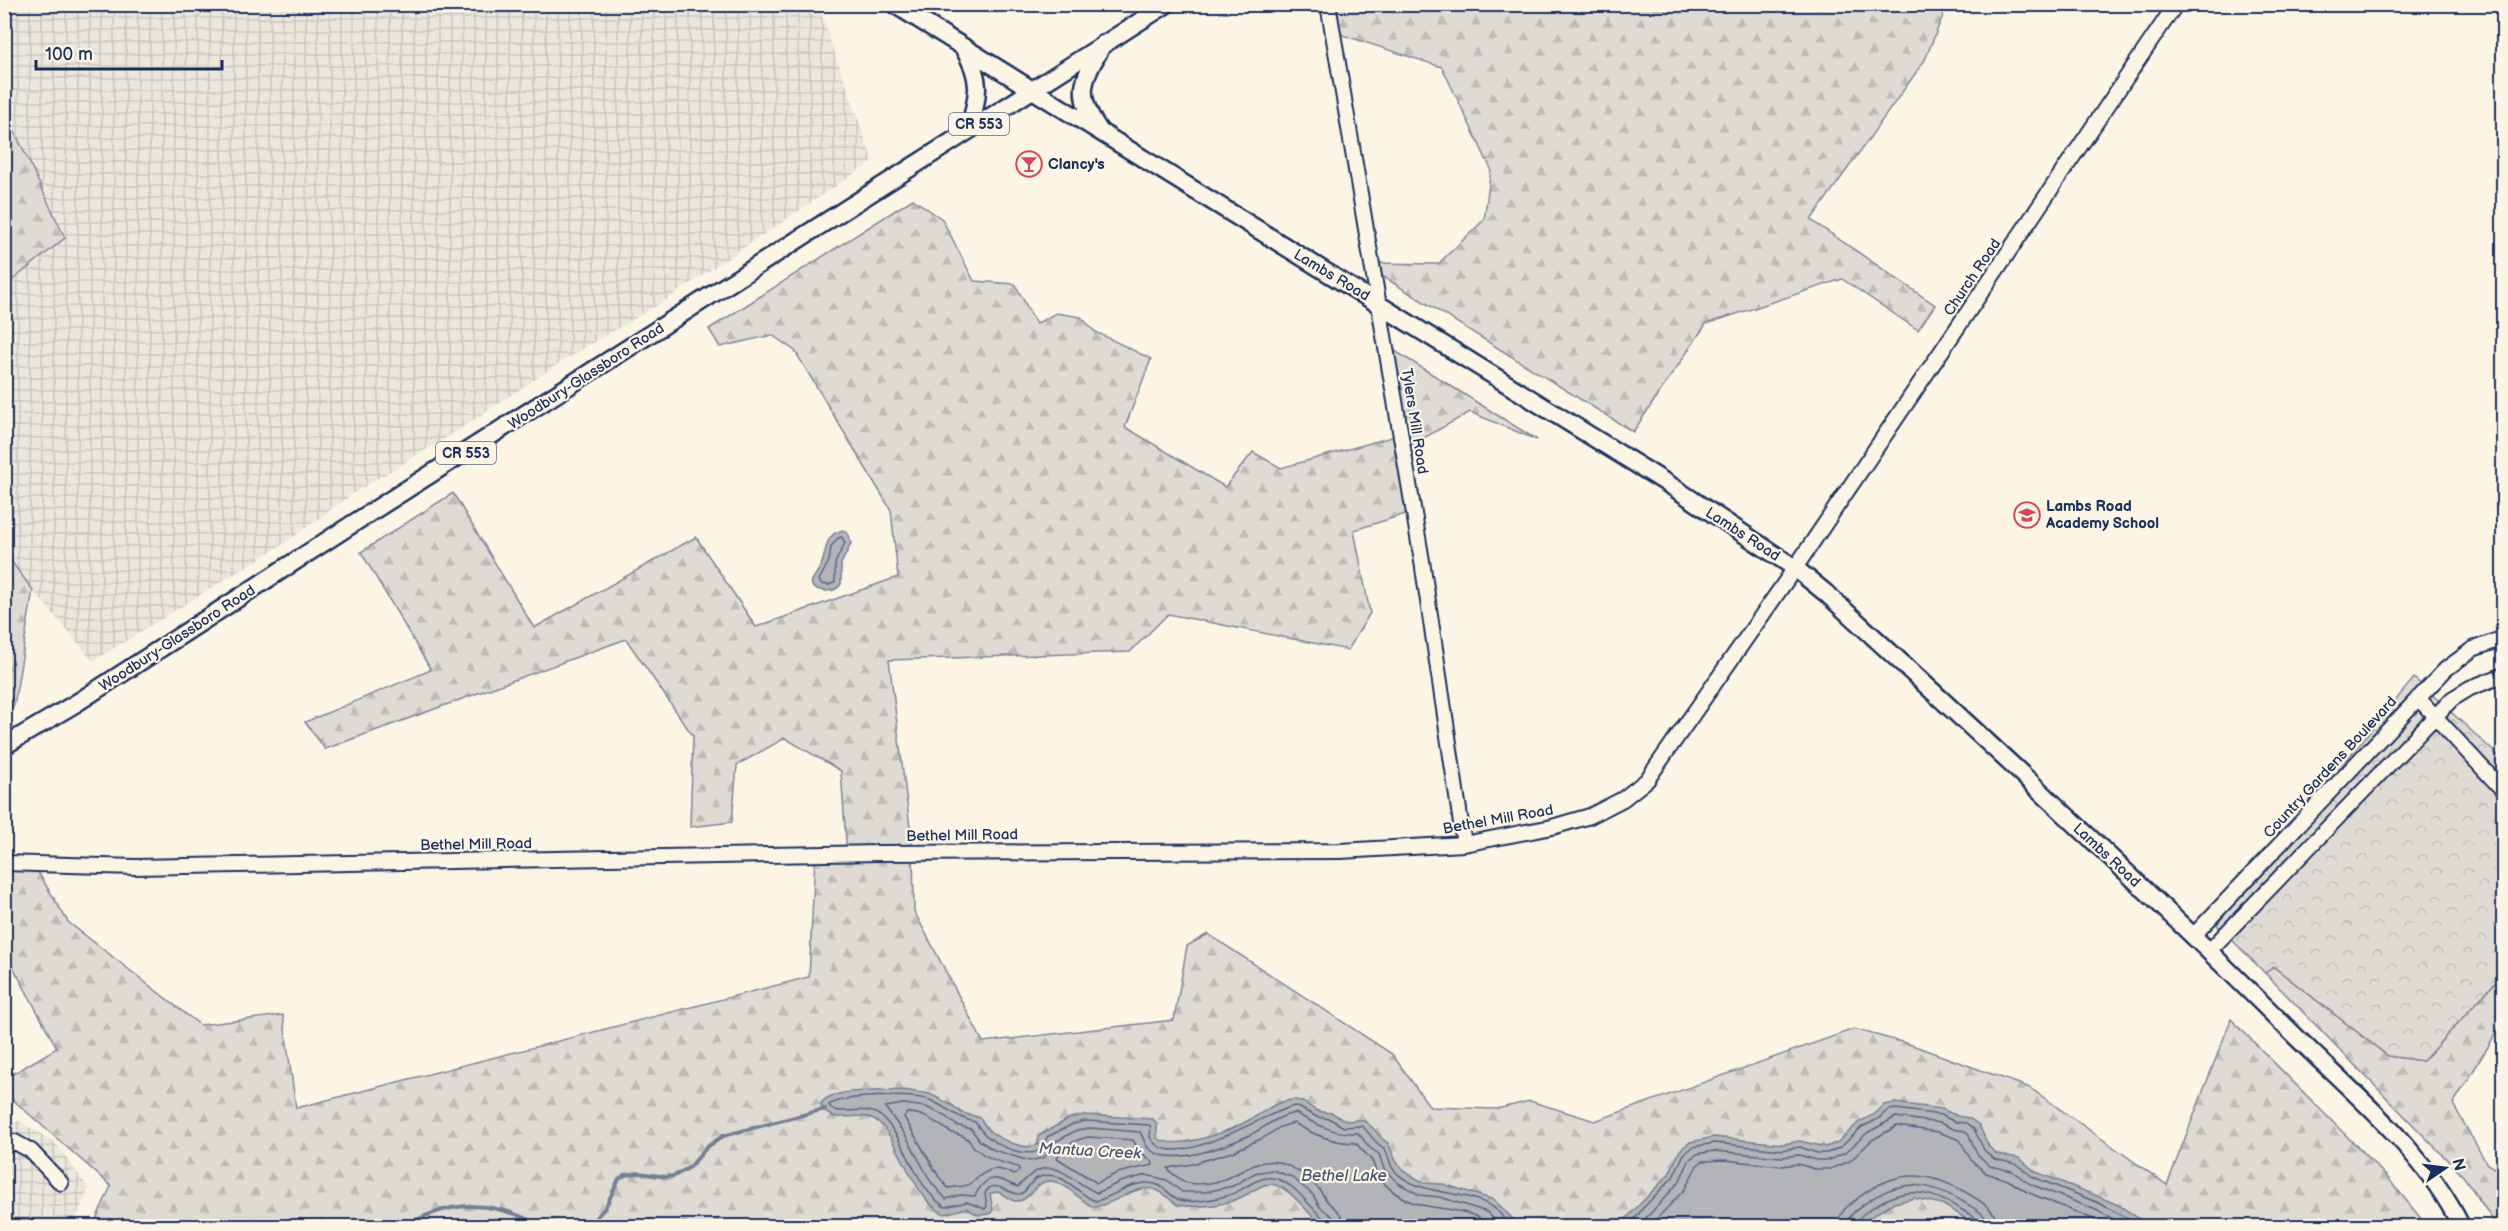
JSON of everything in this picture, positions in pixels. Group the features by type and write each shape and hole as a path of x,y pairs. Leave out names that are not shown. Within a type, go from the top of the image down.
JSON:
{"main road":[{"name":"Lambs Road","path":"894,4 1103,136 1673,487 1795,568 1966,722 2209,951 2392,1131 2435,1184 2461,1227"},
{"name":"Woodbury-Glassboro Road","path":"4,746 86,697 1031,89 1167,4"},
{"path":"1103,136 1088,113 1083,89 1086,75 1104,43"},
{"path":"963,48 974,66 979,88 969,130"}],"street":[{"name":"Tylers Mill Road","path":"1328,4 1380,305 1464,844"},
{"name":"Church Road","path":"1795,568 2176,4"},
{"name":"Bethel Mill Road","path":"4,863 135,867 222,866 923,852 1340,851 1464,844 1552,827 1590,816 1623,799 1647,780 1795,568"},
{"name":"Country Gardens Boulevard","path":"2193,936 2446,669 2474,649 2504,638"},
{"path":"2209,951 2452,699 2470,688 2504,675"},
{"path":"2418,698 2501,788"},
{"path":"4,1146 15,1142 31,1151 61,1183"}],"shaded area":[{"path":"5,5 818,5 873,161 661,303 566,359 446,438 355,492 288,541 93,661 33,590 5,552 5,286 65,238 5,114"},
{"path":"19,1121 55,1142 89,1189 72,1226 5,1226 5,1127"}],"green space":[{"path":"1326,5 1947,5 1925,60 1811,220 1935,305 1918,330 1842,279 1706,324 1633,432 1371,269 1370,263 1438,264 1484,220 1491,169 1442,67 1330,31"},
{"path":"13,128 65,238 5,286 5,132"},
{"path":"913,199 942,219 974,281 1015,284 1036,324 1056,313 1081,317 1094,331 1151,359 1125,427 1225,487 1253,452 1281,468 1399,435 1384,344 1537,440 1470,412 1402,450 1412,512 1354,530 1370,613 1348,650 1168,614 1130,652 889,660 913,851 914,911 983,1042 1174,1020 1187,946 1208,934 1392,1054 1430,1107 1497,1109 1530,1101 1595,1121 1854,1029 1909,1044 2030,1088 2167,1185 2231,1019 2388,1178 2427,1226 93,1226 111,1186 5,1093 4,1079 57,1048 5,952 5,868 35,867 68,922 200,1025 283,1015 296,1108 809,977 815,857 847,855 841,771 785,738 737,765 732,822 690,827 693,736 626,639 325,749 305,722 431,670 361,552 453,493 534,628 696,537 756,627 898,577 891,510 795,351 772,335 720,347 709,329"},
{"path":"4,552 33,590 14,706 5,713"},
{"path":"2414,678 2503,760 2503,974 2423,1061 2388,1056 2274,967 2265,973 2217,925 2265,858"},
{"path":"2274,967 2388,1056 2423,1061 2503,974 2503,1022 2453,1104 2487,1164 2503,1173 2503,1226 2497,1226 2464,1177 2265,973"}],"water":[{"path":"843,530 849,535 851,544 841,564 841,584 832,590 824,591 813,588 811,582 822,563 828,541 833,534"},
{"name":"Bethel Lake","path":"903,1090 930,1094 962,1113 978,1117 989,1130 1001,1138 1028,1147 1038,1144 1038,1136 1070,1118 1084,1115 1153,1119 1157,1124 1157,1138 1166,1142 1191,1141 1232,1128 1277,1104 1297,1100 1318,1111 1333,1114 1342,1119 1366,1122 1388,1143 1396,1161 1405,1172 1424,1183 1443,1184 1494,1200 1520,1226 1325,1226 1290,1193 1271,1184 1237,1199 1216,1205 1177,1205 1162,1193 1153,1189 1145,1189 1093,1207 1061,1184 1050,1181 1040,1184 1029,1196 1020,1201 1012,1200 997,1192 990,1194 993,1210 990,1214 978,1215 966,1208 945,1214 935,1209 919,1189 884,1128 868,1117 835,1117 822,1108 821,1103 836,1094 847,1092"},
{"path":"1895,1103 1942,1109 1957,1116 1969,1118 1979,1125 1989,1147 1997,1154 2019,1158 2036,1172 2120,1206 2150,1226 1978,1226 1942,1204 1914,1198 1891,1204 1857,1226 1619,1226 1669,1174 1680,1150 1690,1142 1714,1137 1783,1144 1800,1141 1826,1147 1838,1142 1859,1122 1875,1114 1884,1105"}],"waterway":[{"name":"Mantua Creek","path":"588,1226 605,1208 619,1179 625,1175 639,1173 674,1176 690,1167 707,1147 723,1136 825,1109"},
{"name":"Mantua Creek","path":"405,1226 440,1211 473,1206 507,1211 541,1226"}],"place":[{"name":"Clancy's","path":"1029,164"},
{"name":"Lambs Road Academy School","path":"2027,515"}]}
